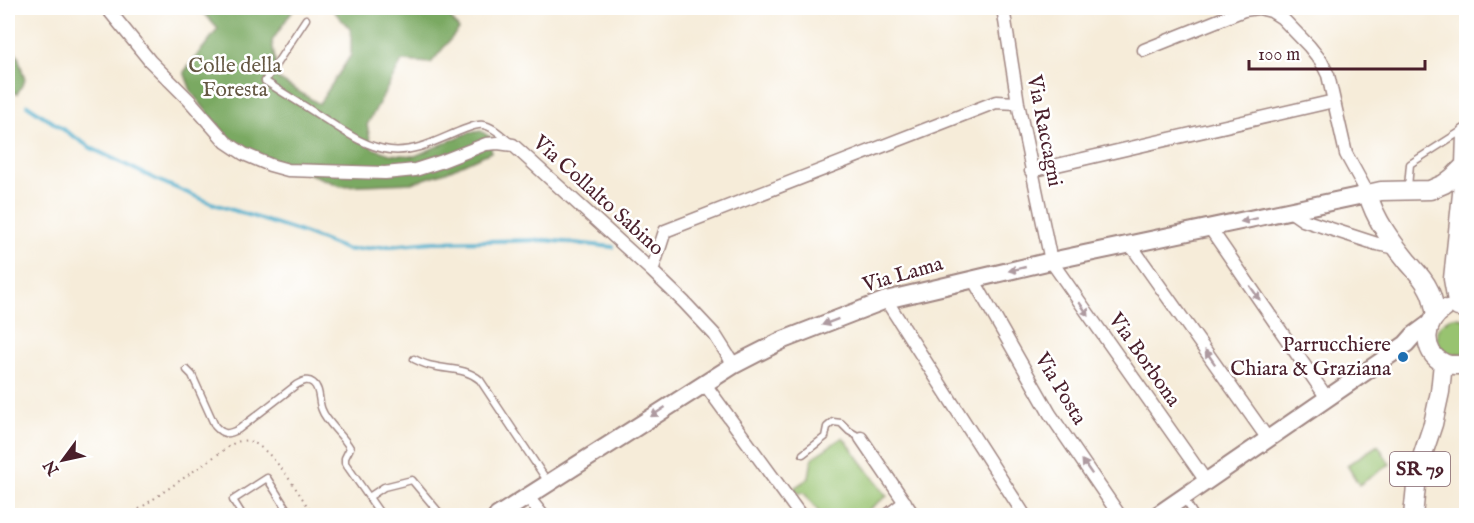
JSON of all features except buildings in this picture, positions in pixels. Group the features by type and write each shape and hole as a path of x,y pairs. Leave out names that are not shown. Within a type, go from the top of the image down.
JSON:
{"main road":[{"path":"1156,516 1406,344 1414,335 1431,326 1449,307 1462,308 1453,282 1464,195 1467,134"},
{"path":"1430,190 1444,184 1465,165"},
{"name":"Via Lama","path":"497,516 734,365 783,340 886,300 1051,261 1381,191 1430,190"},
{"path":"1430,190 1455,198 1464,195"},
{"path":"1368,194 1374,211 1397,248 1430,291 1432,354 1443,363 1464,364"},
{"path":"1430,291 1437,292 1446,289 1453,282"},
{"name":"SR 79","path":"1433,424 1443,363"},
{"name":"SR 79","path":"1413,516 1416,486 1433,424 1450,386 1464,364"}],"street":[{"name":"Via Collalto Sabino","path":"106,8 150,61 226,142 244,154 270,165 288,170 385,173 415,170 486,144 513,145 684,302 715,335 734,365"},
{"name":"Via Raccagni","path":"1003,8 1018,103 1051,261"},
{"path":"1144,50 1244,10 1258,8 1271,11 1282,18 1309,46 1328,75 1346,154 1368,194"},
{"path":"1031,171 1334,101"},
{"path":"652,271 665,231 996,102 1018,103"},
{"path":"1290,212 1303,220 1377,244 1397,248"},
{"path":"1210,228 1327,398"},
{"path":"1130,244 1268,439"},
{"name":"Via Borbona","path":"1051,261 1206,481"},
{"name":"Via Posta","path":"973,279 1050,414 1120,516"},
{"path":"886,300 1025,516"},
{"path":"704,382 801,516"},
{"path":"861,438 914,516"},
{"path":"528,496 543,516"},
{"path":"887,516 905,502"}],"lane":[{"path":"306,19 265,81 356,139 379,148 410,150 478,124 493,129 513,145"},
{"path":"1407,190 1410,164 1467,128"},
{"path":"414,359 432,366 467,372 480,380 549,482"},
{"path":"187,370 192,375 215,426 220,432 225,433 232,433 239,429 296,385 305,380 311,382 318,389 322,412 350,448 345,463 382,516"},
{"path":"803,454 825,437 827,427 833,422 841,423 861,438"},
{"path":"243,516 233,500 267,478 291,516"},
{"path":"369,497 384,487 412,480 442,516"},
{"path":"1183,497 1195,516"}],"path":[{"path":"129,516 234,443 243,440 251,441 262,447 314,516"}],"green space":[{"name":"Colle della Foresta","path":"199,8 294,8 272,41 278,79 319,104 351,55 351,30 331,8 443,8 459,29 431,63 402,61 367,125 372,148 390,154 415,156 468,133 481,131 491,138 491,152 446,172 412,183 341,186 233,144 192,93 184,72 218,29"},
{"path":"8,44 18,56 25,80 17,94 8,89"},
{"path":"1454,317 1466,320 1466,352 1456,355 1442,349 1437,335 1444,321"},
{"path":"843,437 887,496 861,515 821,515 804,493 797,493 794,488 809,478 812,458"},
{"path":"1378,445 1390,464 1359,485 1347,465"}],"waterway":[{"path":"27,105 91,148 155,179 211,203 348,250 432,242 545,240 613,247"}],"place":[{"name":"Parrucchiere Chiara & Graziana","path":"1403,357"}]}
